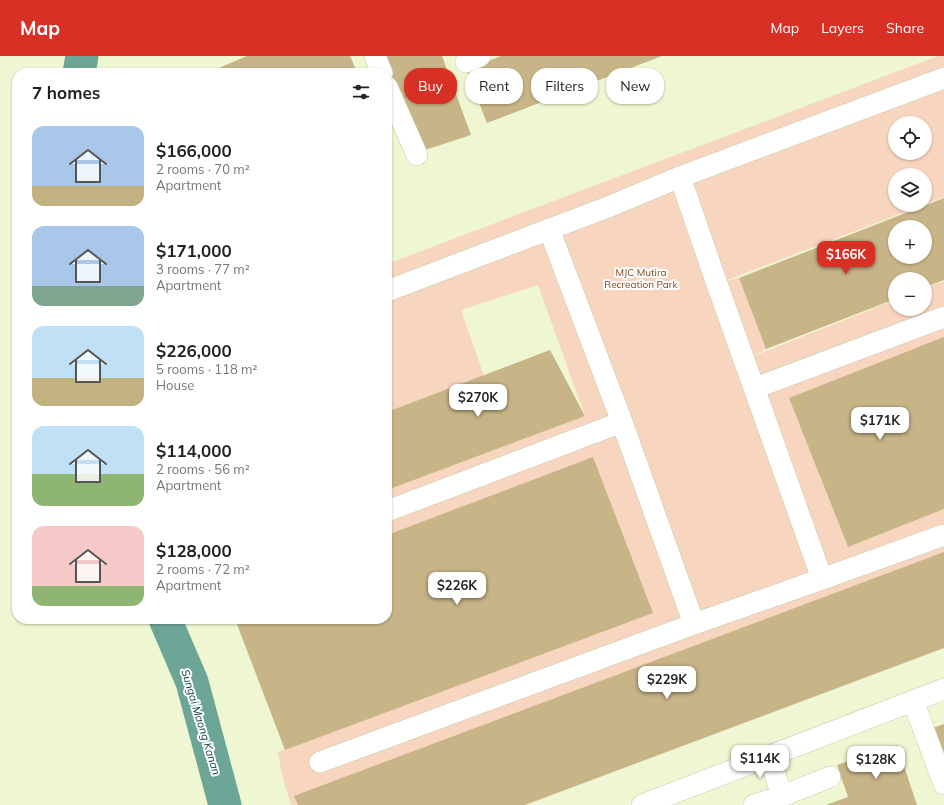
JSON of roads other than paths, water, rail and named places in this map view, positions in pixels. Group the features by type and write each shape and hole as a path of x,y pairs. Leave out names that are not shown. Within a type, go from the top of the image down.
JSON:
{"street":[{"path":"375,56 380,68"},
{"path":"392,289 608,207 680,177 944,78"},
{"path":"392,100 416,155"},
{"path":"680,177 822,579"},
{"path":"549,229 622,422 694,624"},
{"path":"755,388 944,317"},
{"path":"392,509 622,422"},
{"path":"320,762 694,624 944,535"},
{"path":"642,805 944,689"},
{"path":"913,700 944,784"},
{"path":"769,756 782,796"},
{"path":"754,805 782,796 830,777"}],"waterway":[{"name":"Sungai Maong Kanan","path":"80,68 82,56"},
{"name":"Sungai Maong Kanan","path":"167,624 192,682 225,805"}],"park label":[{"name":"MJC Mutira Recreation Park","path":"641,278"}]}
